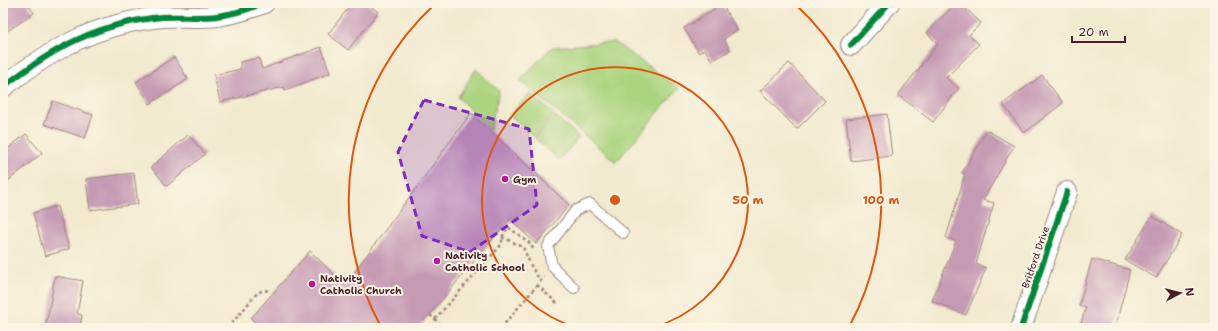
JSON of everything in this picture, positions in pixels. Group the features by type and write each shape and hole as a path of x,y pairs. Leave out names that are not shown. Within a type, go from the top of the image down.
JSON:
{"street":[{"path":"3,88 28,68 60,47 107,27 139,20 163,17 216,16 240,11 264,3"},
{"path":"851,44 889,3"},
{"name":"Britford Drive","path":"1021,328 1067,192"}],"lane":[{"path":"574,288 552,266 548,246 576,210 590,204 623,232"}],"path":[{"path":"435,319 502,244 502,237 508,227 531,244 535,253"},
{"path":"502,237 523,247 532,268 541,281"},
{"path":"501,328 546,274"},
{"path":"538,284 559,305"},
{"path":"228,328 258,292 268,290"},
{"path":"430,315 445,328"}],"highlighted area":[{"path":"424,100 529,129 537,205 470,252 422,236 398,152"}],"green space":[{"path":"614,42 679,88 616,162 520,80 552,47"},
{"path":"476,69 499,91 490,130 458,97"},
{"path":"530,93 554,114 534,137 510,115"},
{"path":"555,116 579,137 559,160 535,138"}],"building":[{"path":"3,3 27,3 34,13 3,34"},
{"path":"352,3 367,3 378,12 348,50 328,34"},
{"path":"956,3 960,3 981,23 969,35 979,44 946,78 959,88 933,122 898,95 938,44 927,33"},
{"path":"722,4 737,30 724,39 730,50 712,61 705,49 699,53 684,28"},
{"path":"321,47 330,73 285,90 284,87 220,102 214,75 241,69 240,62 259,58 262,69"},
{"path":"174,57 188,79 150,104 136,82"},
{"path":"789,63 825,101 797,129 760,91"},
{"path":"1042,75 1063,103 1024,133 1003,104"},
{"path":"53,101 93,115 85,138 44,124"},
{"path":"471,113 569,205 536,244 510,219 418,328 261,328 251,318 310,251 345,285"},
{"path":"887,114 892,156 851,161 846,119"},
{"path":"987,130 1014,146 983,200 994,203 976,264 986,268 966,315 932,301 956,241 946,238 965,174 962,173"},
{"path":"26,134 42,153 3,185 3,152"},
{"path":"188,135 205,154 167,186 151,167"},
{"path":"134,173 138,204 90,210 86,179"},
{"path":"57,206 69,249 45,256 33,213"},
{"path":"1152,216 1182,235 1156,278 1125,260"},
{"path":"1092,259 1130,270 1115,328 1079,328 1086,308 1079,306"},
{"path":"55,276 83,281 77,314 82,315 80,328 55,328 46,326"}],"cycle path":[{"path":"3,87 58,49 117,25 162,17 217,16 241,11 264,3"},
{"path":"851,45 889,3"},
{"path":"1021,328 1067,192"}],"place":[{"name":"Gym","path":"505,179"},
{"name":"Nativity Catholic School","path":"437,261"},
{"name":"Nativity Catholic Church","path":"312,284"}]}
